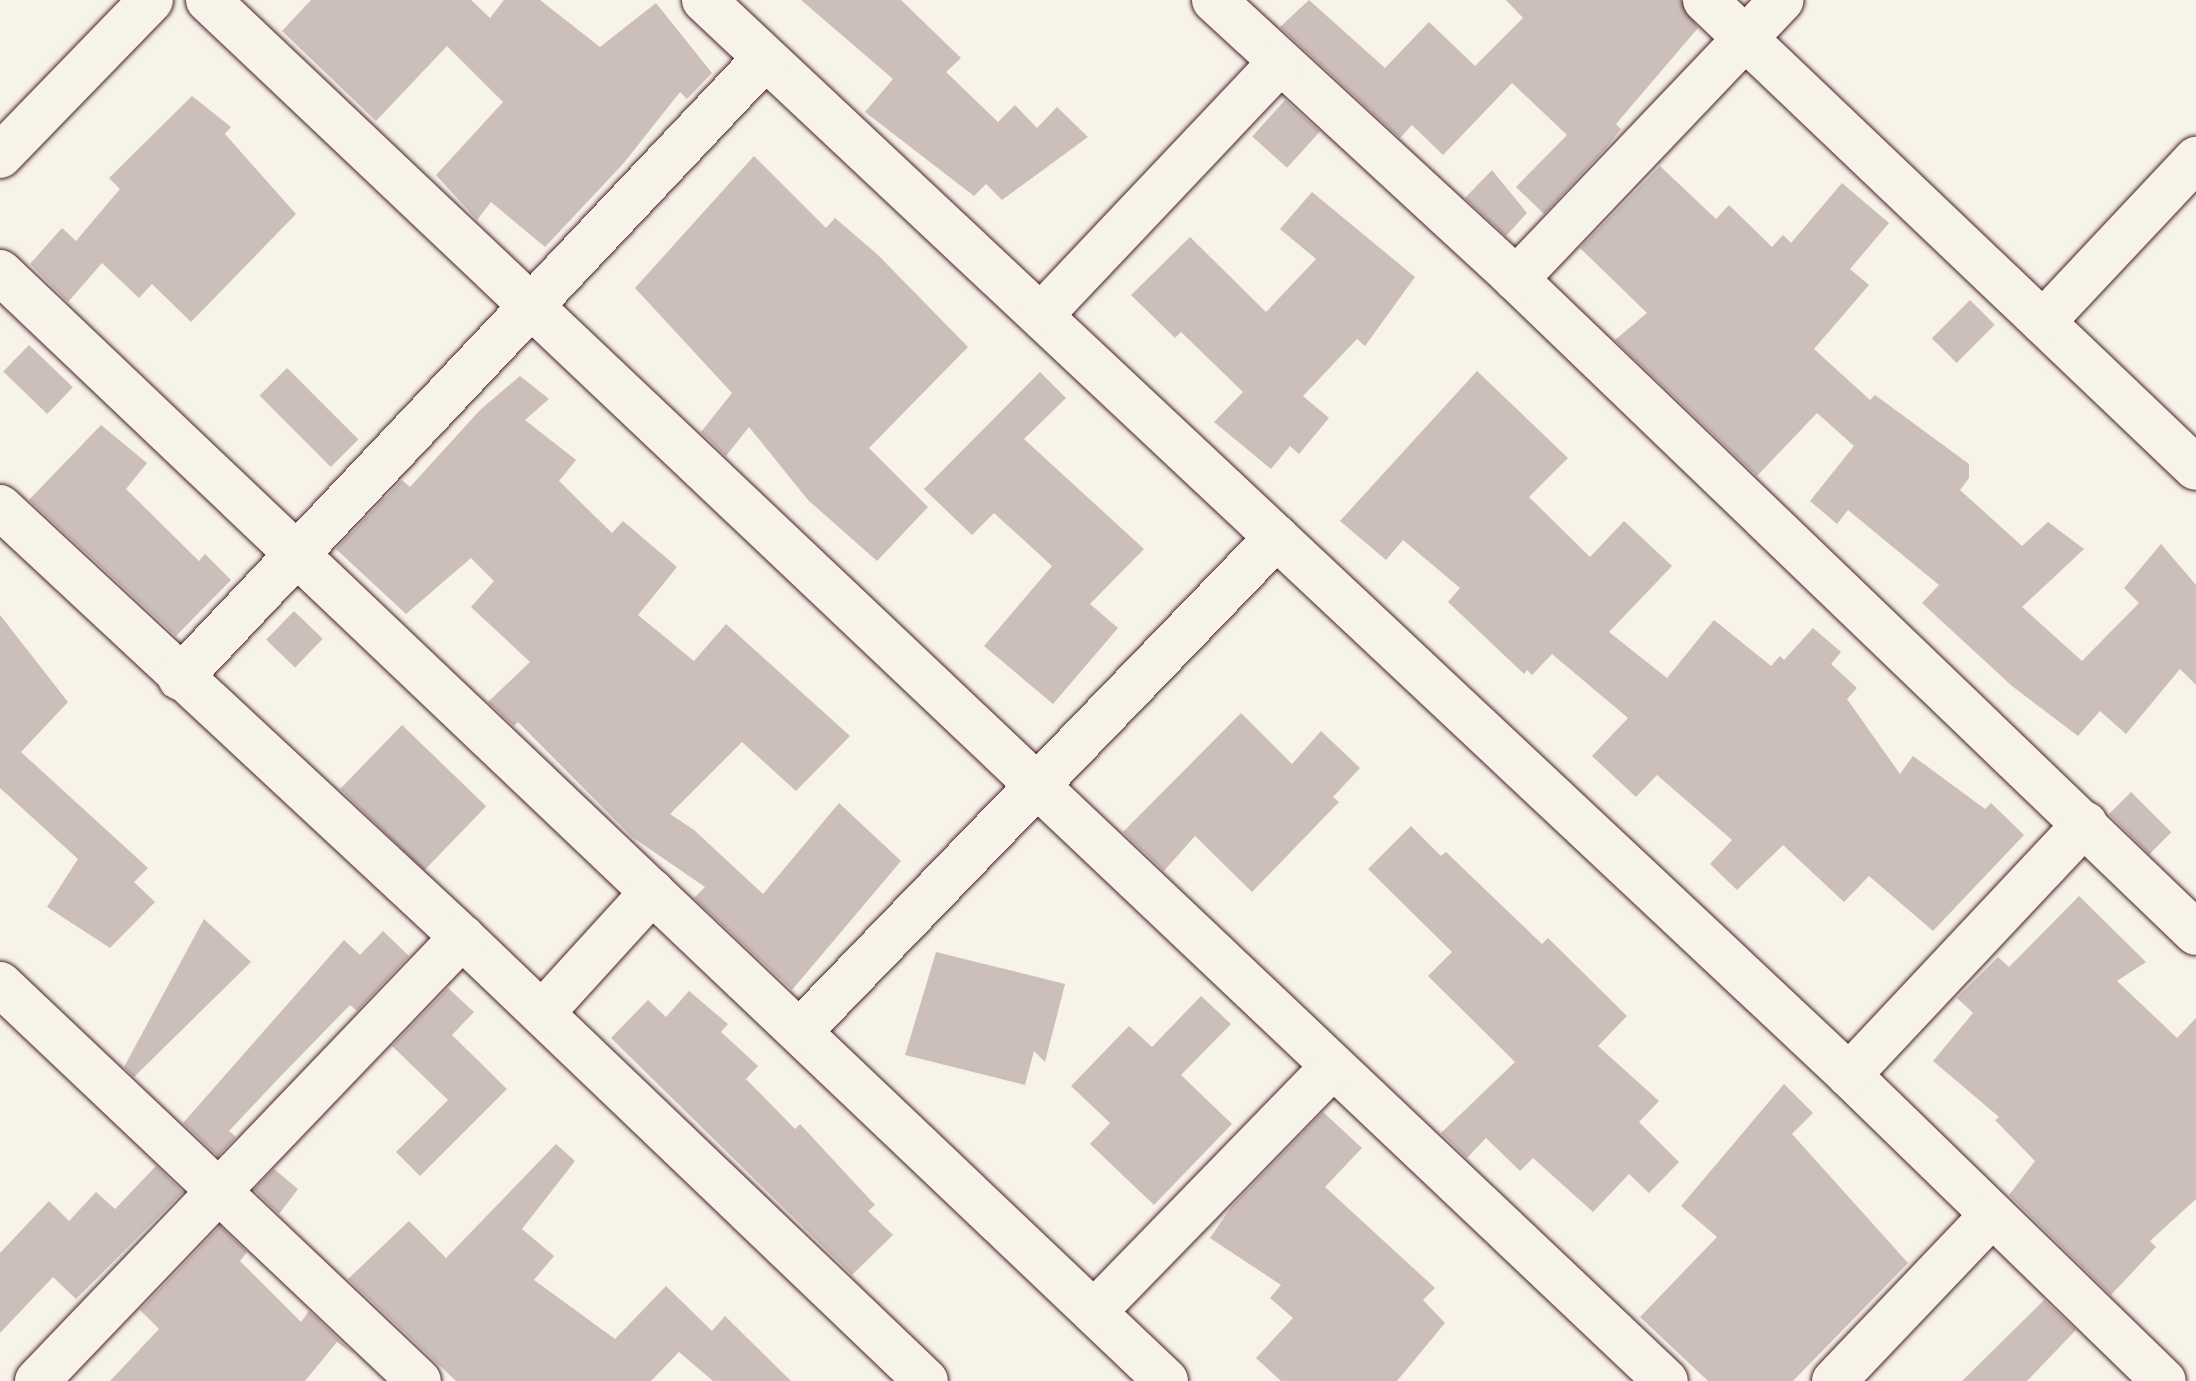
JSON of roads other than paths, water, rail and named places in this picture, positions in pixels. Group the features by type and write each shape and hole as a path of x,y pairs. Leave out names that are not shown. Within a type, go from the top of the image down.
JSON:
{"street":[{"path":"0,156 151,0"},
{"path":"208,0 534,305 1034,788 1666,1381"},
{"path":"704,0 1043,313 1849,1075 2164,1381"},
{"path":"1214,0 1516,279 2196,933"},
{"path":"1705,0 2196,468"},
{"path":"1516,279 1782,0"},
{"path":"180,678 765,58"},
{"path":"1043,313 1280,62"},
{"path":"2043,322 2196,159"},
{"path":"0,272 294,557 801,1030 1166,1381"},
{"path":"0,507 180,678 462,937 926,1381"},
{"path":"801,1030 1277,537"},
{"path":"1849,1075 2085,824"},
{"path":"542,1013 652,892"},
{"path":"37,1381 462,937"},
{"path":"0,984 419,1381"},
{"path":"1094,1312 1332,1067"},
{"path":"1834,1381 1992,1215"}]}
